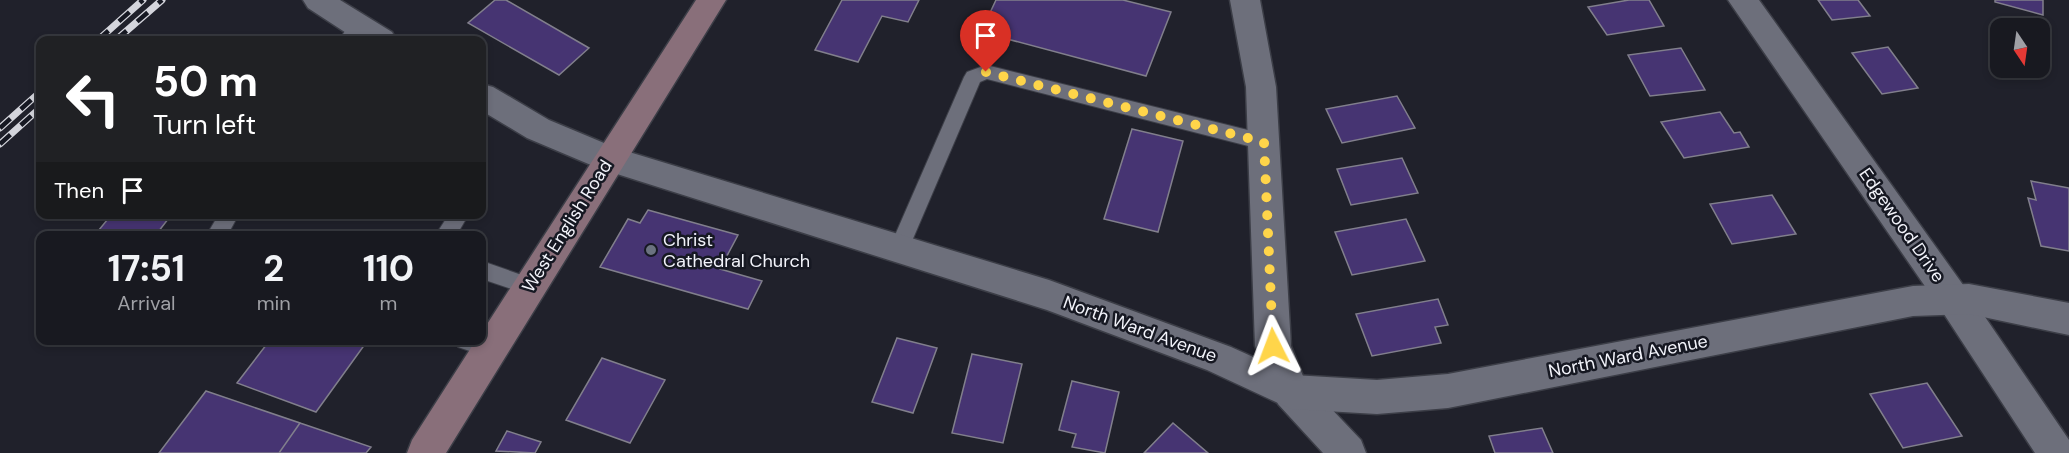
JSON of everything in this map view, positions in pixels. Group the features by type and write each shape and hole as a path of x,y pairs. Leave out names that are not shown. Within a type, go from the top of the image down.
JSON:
{"main road":[{"name":"West English Road","path":"486,335 529,286 711,0"},
{"name":"West English Road","path":"425,453 477,345"}],"street":[{"path":"318,0 362,36"},
{"path":"1245,0 1261,87 1273,346 1291,392 1348,453"},
{"name":"Edgewood Drive","path":"1743,0 1954,300 2056,453"},
{"name":"North Ward Avenue","path":"486,98 538,129 609,159 1049,295 1220,358 1291,392 1377,398 1448,391 1913,301 1969,299 2069,319"}],"lane":[{"path":"899,249 973,77 986,72 1264,142"},
{"path":"486,271 529,286"}],"building":[{"path":"495,0 506,0 589,48 559,75 468,23"},
{"path":"842,0 919,0 908,22 882,16 858,62 815,50"},
{"path":"996,0 1123,0 1171,12 1146,76 981,32"},
{"path":"1629,0 1649,0 1664,26 1607,35 1588,7"},
{"path":"1818,0 1858,0 1870,16 1832,20"},
{"path":"1995,0 2043,0 2043,15 1995,2"},
{"path":"1888,47 1918,88 1882,94 1852,53"},
{"path":"1681,48 1705,90 1650,96 1628,55"},
{"path":"1397,96 1415,128 1342,143 1326,109"},
{"path":"1720,112 1734,133 1740,132 1749,147 1684,158 1661,122"},
{"path":"1132,129 1183,141 1158,232 1104,219"},
{"path":"1402,158 1418,193 1351,205 1337,169"},
{"path":"2031,181 2069,188 2069,251 2041,246 2028,198 2036,200"},
{"path":"1772,195 1796,234 1732,244 1710,204"},
{"path":"648,210 738,235 720,269 762,281 748,309 600,267 628,219 640,223"},
{"path":"108,219 168,219 159,231 98,231"},
{"path":"1406,219 1425,261 1352,275 1335,232"},
{"path":"1438,299 1448,325 1435,327 1441,343 1372,356 1356,314"},
{"path":"897,338 937,348 913,413 872,402"},
{"path":"266,345 364,345 316,412 237,383"},
{"path":"972,354 1022,364 1003,443 952,433"},
{"path":"602,358 665,380 630,443 566,420"},
{"path":"1072,381 1119,392 1105,453 1072,447 1076,434 1059,430"},
{"path":"1927,383 1962,436 1903,448 1870,394"},
{"path":"206,391 300,423 279,453 159,453"},
{"path":"300,423 371,447 366,453 279,453"},
{"path":"1173,423 1208,453 1144,453"},
{"path":"1542,428 1553,453 1495,453 1489,436"},
{"path":"507,431 541,442 535,453 496,451"}],"railway":[{"path":"102,36 143,0"},
{"path":"121,36 162,0"},
{"path":"0,128 36,96"},
{"path":"0,144 36,112"}],"place":[{"name":"Christ Cathedral Church","path":"651,250"}],"route":[{"path":"986,72 1264,142 1273,346"}]}
